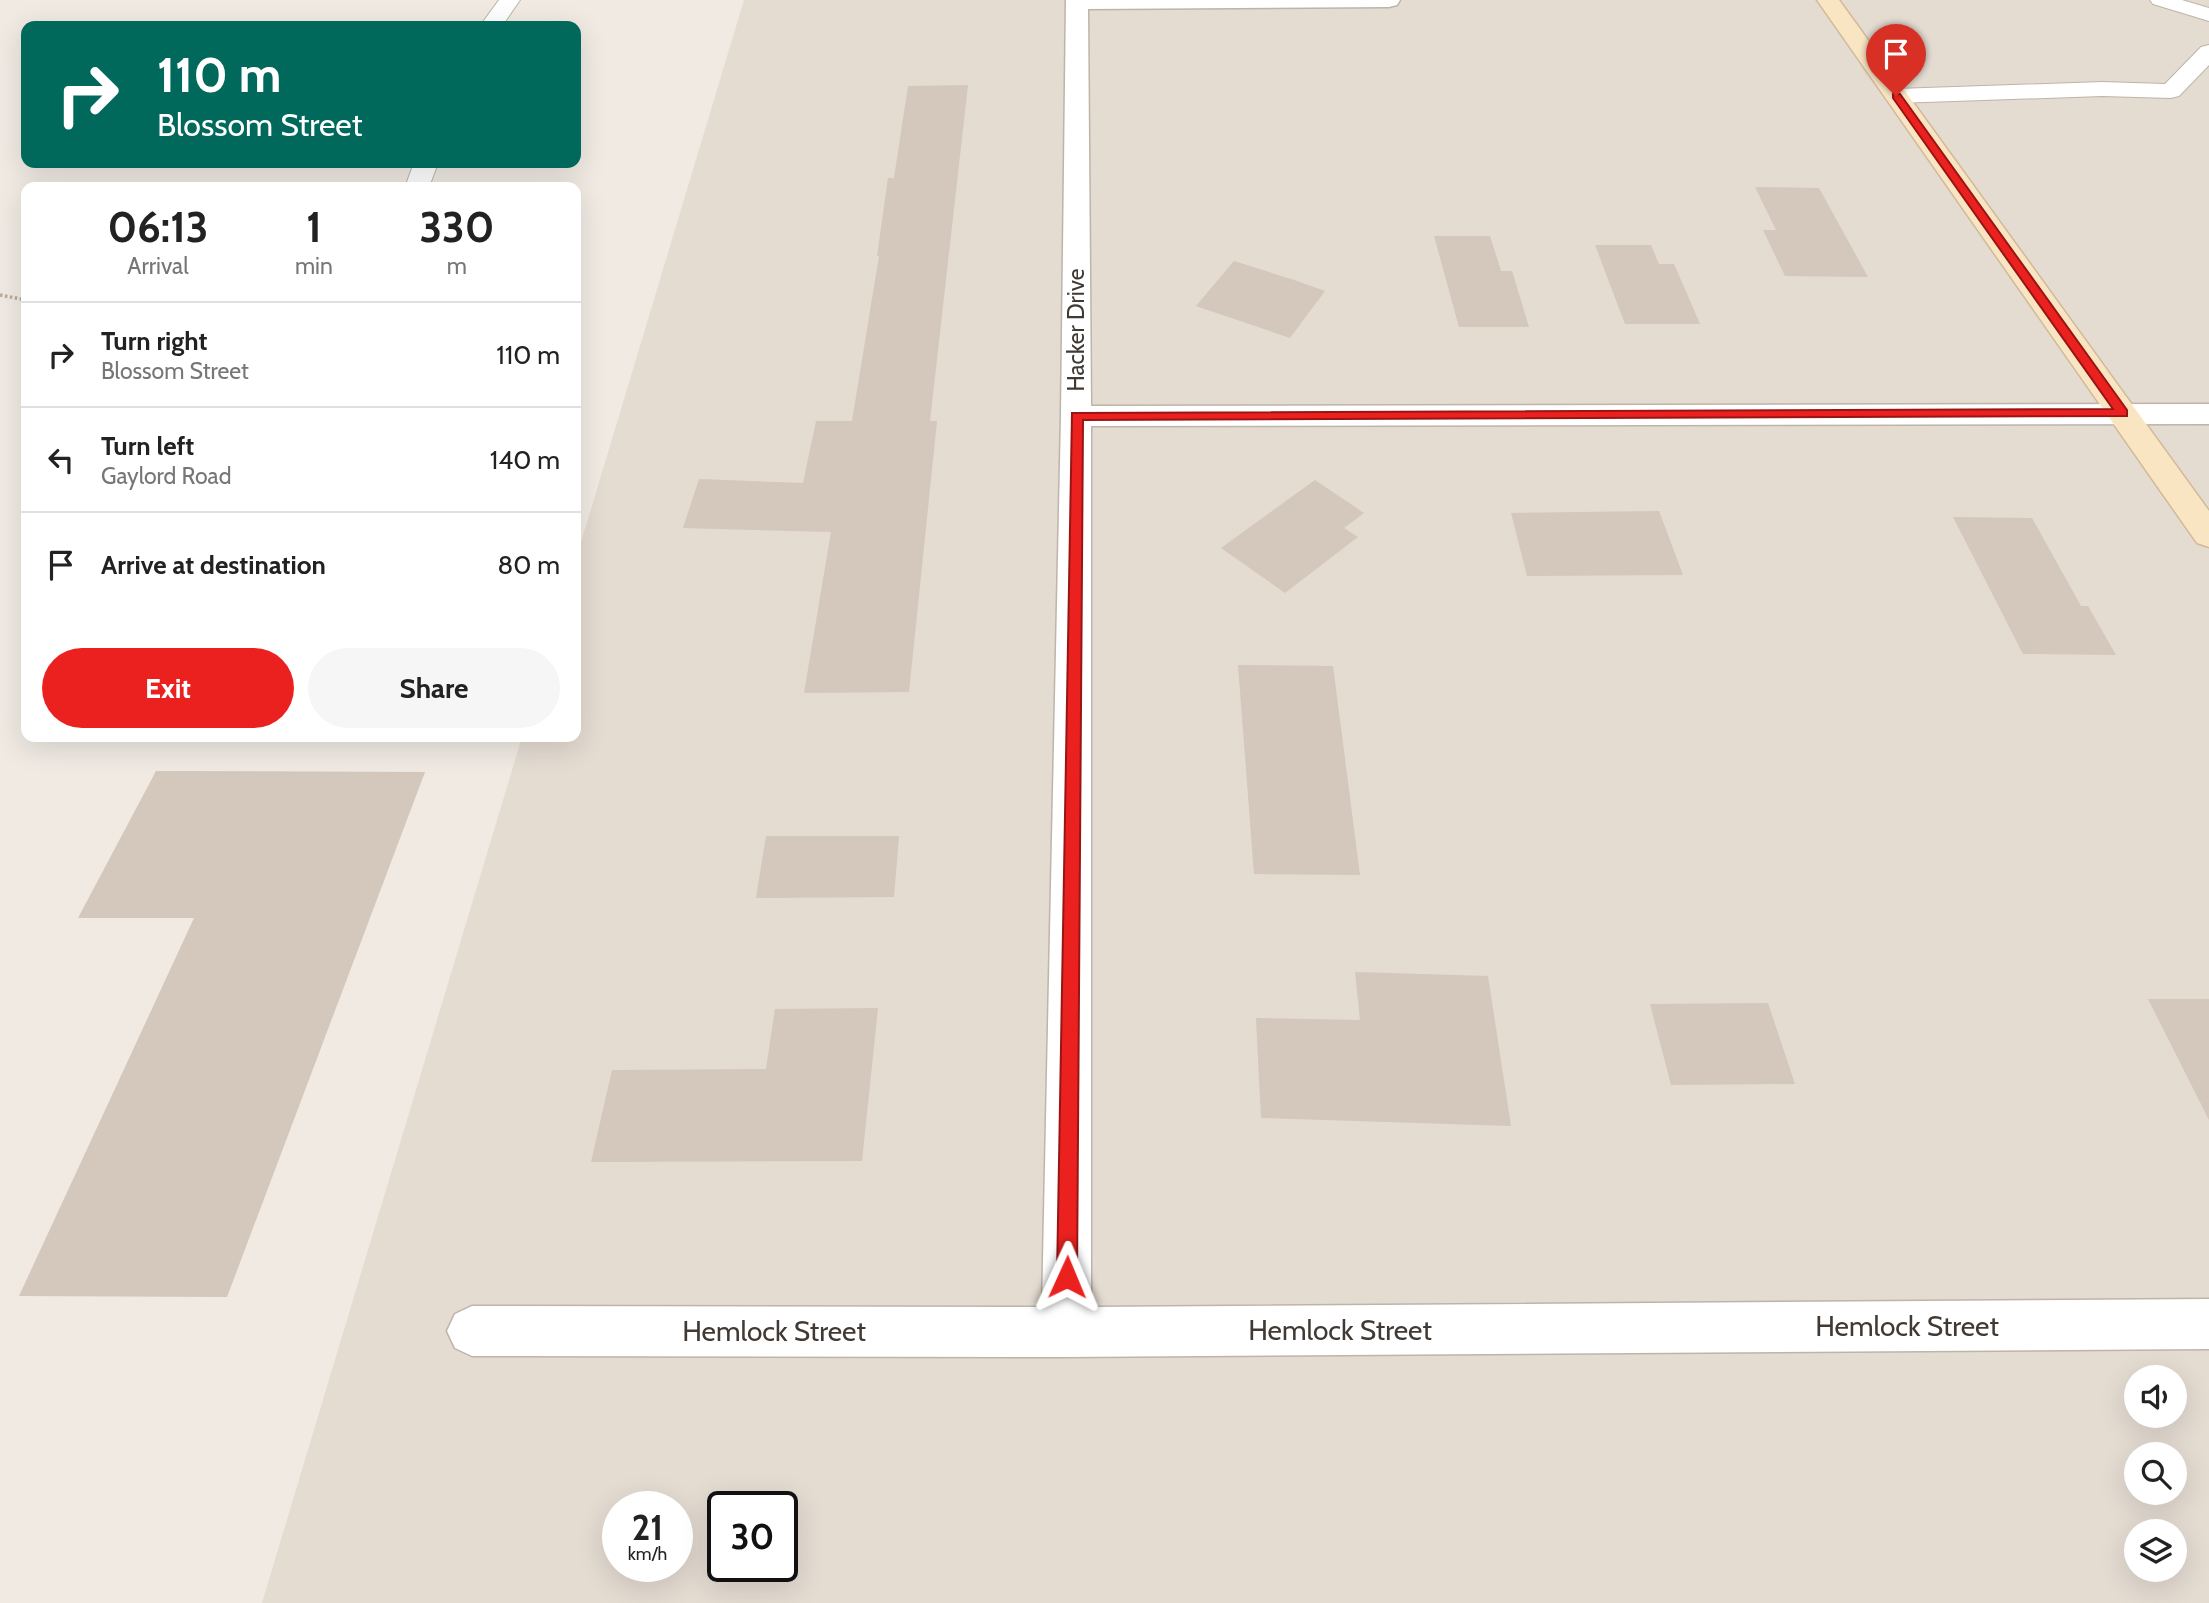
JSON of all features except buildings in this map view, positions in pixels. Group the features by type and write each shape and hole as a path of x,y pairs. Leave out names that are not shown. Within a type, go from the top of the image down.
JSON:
{"street":[{"path":"1077,1 1389,0"},
{"path":"1828,0 2209,535"},
{"name":"Hacker Drive","path":"1066,1332 1076,416 1077,1"},
{"path":"1076,416 2209,414"},
{"name":"Hemlock Street","path":"472,1331 1066,1332 2209,1324"}],"lane":[{"path":"495,21 510,0"},
{"path":"2160,0 2209,15"},
{"path":"1896,96 2102,89 2171,91 2209,52"}],"path":[{"path":"0,295 21,299"}],"shaded area":[{"path":"744,0 2209,0 2209,1603 262,1603 520,742 581,742 581,542"}],"route":[{"path":"1067,1277 1076,416 2123,413 1896,96"}]}
